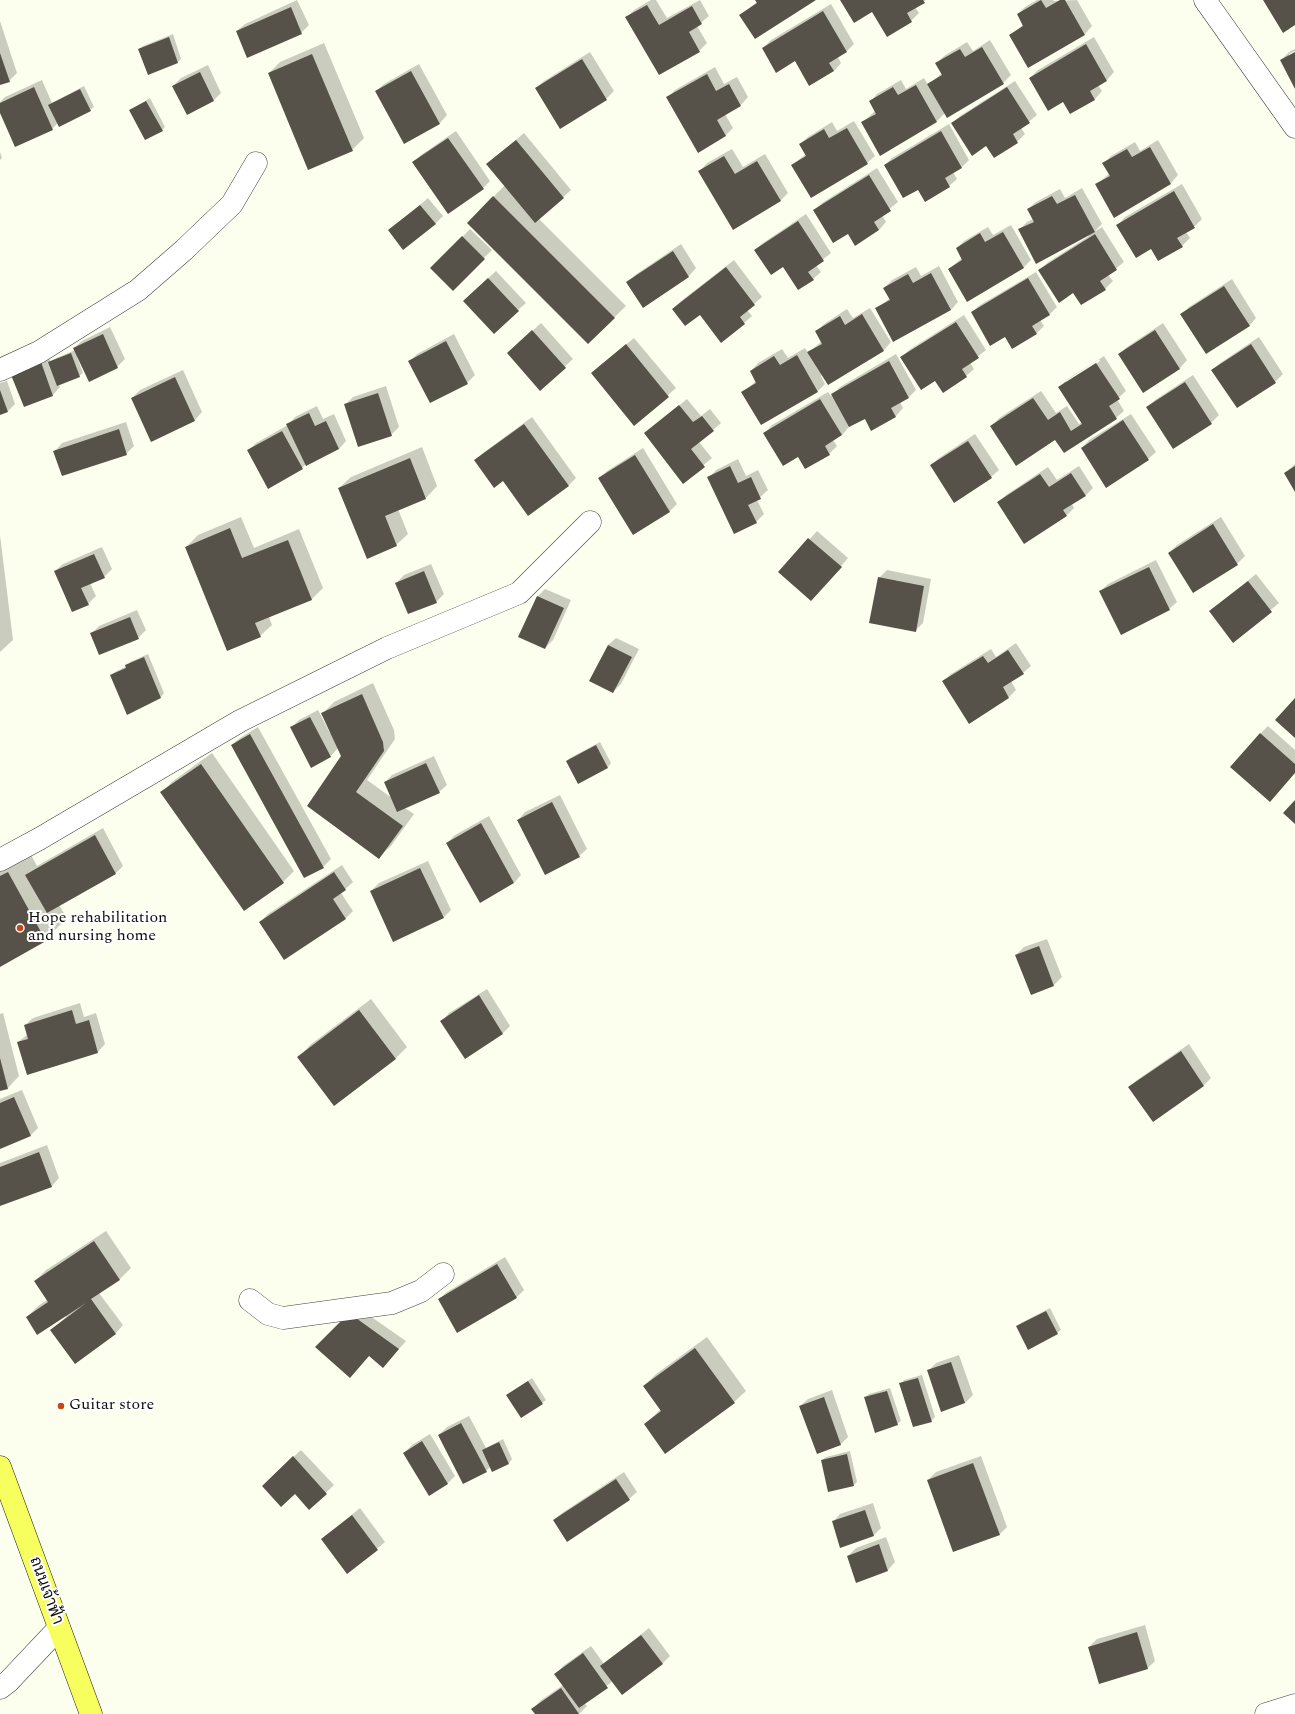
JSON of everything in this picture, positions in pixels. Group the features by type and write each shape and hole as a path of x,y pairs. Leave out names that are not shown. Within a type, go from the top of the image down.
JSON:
{"main road":[{"name":"ถนนเจ้าฟ้า","path":"0,1468 91,1714"}],"street":[{"path":"1205,0 1295,127"},
{"path":"0,370 40,352 138,290 184,250 232,204 256,163"},
{"path":"0,860 40,839 240,721 387,648 519,593 590,522"},
{"path":"250,1300 268,1314 283,1318 392,1302 421,1291 443,1274"},
{"path":"0,1688 8,1682 59,1628"},
{"path":"1266,1714 1295,1705"}],"building":[{"path":"755,0 816,0 755,39 739,15 757,3"},
{"path":"840,0 923,0 925,3 907,13 912,22 887,37 872,12 854,23"},
{"path":"1041,0 1046,8 1060,0 1065,0 1085,35 1028,68 1009,35 1023,26 1017,14"},
{"path":"1263,0 1295,0 1295,25 1283,33"},
{"path":"647,5 659,25 692,6 702,24 689,32 700,52 659,75 625,17"},
{"path":"291,7 302,34 247,58 236,31"},
{"path":"823,11 847,52 829,63 834,71 809,86 795,61 776,73 762,48"},
{"path":"169,37 178,63 148,75 138,49"},
{"path":"1086,44 1107,81 1090,91 1095,100 1070,114 1063,102 1048,111 1029,78"},
{"path":"982,47 1004,84 947,118 927,84 942,75 935,63 960,49 965,57"},
{"path":"1295,52 1295,89 1280,60"},
{"path":"0,53 10,82 0,85"},
{"path":"312,54 353,151 308,170 268,73"},
{"path":"582,59 607,100 560,129 535,88"},
{"path":"411,71 440,124 404,144 375,91"},
{"path":"200,72 214,101 187,115 172,86"},
{"path":"707,74 716,91 729,84 741,106 717,120 726,136 698,153 666,97"},
{"path":"916,85 937,122 880,156 861,122 876,114 869,101 893,87 898,95"},
{"path":"34,87 53,130 15,147 0,113 0,103"},
{"path":"1007,87 1030,123 1013,134 1018,143 994,158 986,146 972,156 951,123"},
{"path":"80,89 91,111 59,127 48,105"},
{"path":"146,101 163,131 145,140 129,110"},
{"path":"847,128 868,164 811,198 791,165 806,156 799,144 824,129 829,138"},
{"path":"941,131 962,168 945,178 950,187 925,202 918,190 903,198 884,165"},
{"path":"448,138 484,189 448,214 412,162"},
{"path":"516,140 564,198 535,223 486,164"},
{"path":"1150,147 1171,184 1114,218 1095,184 1110,176 1102,163 1127,149 1132,157"},
{"path":"724,156 735,174 757,161 781,201 733,230 698,171"},
{"path":"869,175 891,211 874,222 879,230 855,246 848,234 833,243 813,210"},
{"path":"1174,191 1195,228 1177,238 1183,247 1158,261 1151,249 1136,258 1116,225"},
{"path":"1075,195 1095,232 1036,264 1018,229 1034,222 1027,209 1052,196 1057,204"},
{"path":"493,196 615,318 588,344 467,223"},
{"path":"420,205 436,224 403,250 388,230"},
{"path":"798,221 824,261 808,272 814,280 798,290 783,267 771,275 754,250"},
{"path":"1003,232 1024,268 967,302 948,269 962,260 956,248 980,233 985,242"},
{"path":"1095,234 1117,270 1100,281 1106,290 1081,305 1073,293 1059,303 1038,270"},
{"path":"462,236 485,259 453,291 430,268"},
{"path":"673,251 689,277 643,308 626,282"},
{"path":"726,267 755,305 740,317 745,324 721,343 700,315 685,326 672,309"},
{"path":"931,273 951,310 893,342 875,308 890,300 883,288 908,274 913,283"},
{"path":"488,278 519,311 494,334 463,301"},
{"path":"1028,278 1050,315 1032,326 1037,334 1012,349 1005,337 990,346 971,312"},
{"path":"1224,286 1250,326 1206,354 1180,314"},
{"path":"862,314 884,351 828,385 807,352 822,344 815,331 840,316 845,325"},
{"path":"956,322 979,358 962,369 967,377 943,393 935,381 921,390 900,357"},
{"path":"532,330 566,368 540,391 507,353"},
{"path":"1155,330 1180,369 1143,393 1118,354"},
{"path":"103,334 118,368 89,382 73,348"},
{"path":"446,341 468,384 430,403 408,361"},
{"path":"626,344 669,397 634,426 591,373"},
{"path":"1251,344 1276,383 1237,408 1211,370"},
{"path":"71,353 80,377 57,386 48,362"},
{"path":"797,355 818,392 761,425 741,392 756,383 750,371 774,356 780,365"},
{"path":"889,361 909,398 891,408 896,417 871,431 865,419 849,427 831,394"},
{"path":"41,362 53,396 24,407 11,375"},
{"path":"1096,363 1120,399 1109,406 1117,419 1064,453 1055,440 1016,466 990,426 1033,398 1048,420 1060,412 1071,431 1082,424 1058,387"},
{"path":"175,377 195,421 151,442 131,398"},
{"path":"1185,382 1212,424 1173,449 1146,407"},
{"path":"0,390 8,412 0,415"},
{"path":"378,393 392,436 358,447 344,404"},
{"path":"820,399 842,435 825,446 830,455 805,469 798,457 783,466 763,433"},
{"path":"679,405 693,422 702,416 714,431 691,449 705,467 683,484 644,433"},
{"path":"309,413 315,426 326,421 339,449 306,466 286,424"},
{"path":"1123,420 1149,460 1106,488 1081,448"},
{"path":"524,424 569,486 528,516 503,481 494,488 474,460"},
{"path":"119,429 127,455 62,476 53,451"},
{"path":"282,431 303,469 268,489 247,450"},
{"path":"968,441 992,478 954,503 930,465"},
{"path":"635,455 670,512 633,535 598,478"},
{"path":"410,458 426,499 385,516 397,546 367,559 338,488"},
{"path":"730,466 738,483 751,477 761,499 748,505 757,523 734,534 707,477"},
{"path":"1295,466 1295,492 1284,473"},
{"path":"1071,473 1086,496 1063,510 1067,516 1024,544 997,502 1040,474 1049,487"},
{"path":"1213,524 1238,565 1193,593 1168,553"},
{"path":"230,528 242,558 288,540 312,600 255,623 261,637 227,651 185,547"},
{"path":"808,538 842,567 811,601 778,572"},
{"path":"94,554 105,578 81,588 89,605 72,612 54,571"},
{"path":"1149,567 1170,610 1121,635 1099,591"},
{"path":"424,571 437,603 408,614 395,583"},
{"path":"878,577 924,586 916,632 869,623"},
{"path":"1248,581 1272,612 1233,643 1209,611"},
{"path":"537,596 564,608 545,649 518,637"},
{"path":"130,617 139,639 99,655 90,633"},
{"path":"608,645 632,657 613,693 589,681"},
{"path":"1008,650 1024,674 1003,687 1009,698 969,724 942,681 983,656 988,663"},
{"path":"144,657 161,698 127,715 110,675 126,668 125,665"},
{"path":"362,694 383,742 384,751 356,792 403,826 379,859 307,806 341,756 321,713"},
{"path":"1295,698 1295,738 1275,720"},
{"path":"310,717 331,757 311,768 290,727"},
{"path":"1260,733 1295,764 1295,773 1270,802 1230,767"},
{"path":"250,734 324,868 304,878 231,745"},
{"path":"596,745 608,768 578,784 566,761"},
{"path":"426,763 440,793 397,812 384,782"},
{"path":"201,764 284,883 244,911 160,792"},
{"path":"1295,800 1295,824 1283,813"},
{"path":"552,802 580,857 545,875 517,820"},
{"path":"481,823 514,883 480,903 446,843"},
{"path":"95,835 116,874 47,913 25,875"},
{"path":"420,868 444,918 393,942 370,891"},
{"name":"Hope rehabilitation and nursing home","path":"8,872 46,941 0,967 0,876"},
{"path":"334,872 346,890 333,899 346,919 284,960 259,922"},
{"path":"1039,946 1054,986 1031,995 1015,955"},
{"path":"479,995 503,1034 465,1059 440,1021"},
{"path":"72,1010 76,1024 89,1020 98,1053 27,1075 17,1042 28,1039 24,1025"},
{"path":"359,1010 396,1059 334,1106 297,1057"},
{"path":"1181,1051 1204,1086 1153,1122 1128,1087"},
{"path":"0,1058 8,1089 0,1091"},
{"path":"14,1097 31,1136 0,1149 0,1103"},
{"path":"39,1152 52,1187 0,1206 0,1167"},
{"path":"94,1241 120,1280 91,1299 116,1334 75,1364 50,1330 86,1303 37,1335 26,1317 48,1302 34,1281"},
{"path":"497,1264 517,1298 457,1333 438,1299"},
{"path":"1046,1311 1058,1334 1028,1350 1016,1326"},
{"path":"349,1313 399,1349 383,1368 369,1356 350,1378 315,1347"},
{"path":"695,1348 735,1403 665,1454 644,1424 661,1411 643,1386"},
{"path":"951,1362 965,1403 941,1412 927,1370"},
{"path":"918,1378 932,1422 913,1427 899,1383"},
{"path":"528,1381 543,1404 521,1418 506,1395"},
{"path":"887,1391 898,1425 875,1433 864,1397"},
{"path":"824,1397 841,1445 817,1454 799,1406"},
{"path":"461,1423 487,1472 463,1484 438,1435"},
{"path":"422,1441 448,1484 429,1496 403,1453"},
{"path":"499,1442 509,1464 492,1472 482,1450"},
{"path":"847,1454 854,1486 828,1492 821,1460"},
{"path":"293,1456 327,1494 309,1510 295,1494 281,1507 262,1486"},
{"path":"973,1463 1000,1535 953,1552 927,1480"},
{"path":"616,1479 630,1500 567,1542 553,1520"},
{"path":"865,1510 874,1536 840,1548 832,1521"},
{"path":"352,1515 378,1550 347,1574 321,1539"},
{"path":"879,1544 888,1571 856,1583 847,1556"},
{"path":"1137,1632 1148,1669 1099,1684 1088,1647"},
{"path":"641,1635 663,1664 622,1695 600,1666"},
{"path":"583,1653 608,1688 579,1708 554,1674"},
{"path":"561,1688 579,1714 535,1714 531,1709"}],"place":[{"name":"Hope rehabilitation and nursing home","path":"20,928"},
{"name":"Guitar store","path":"61,1406"}]}
